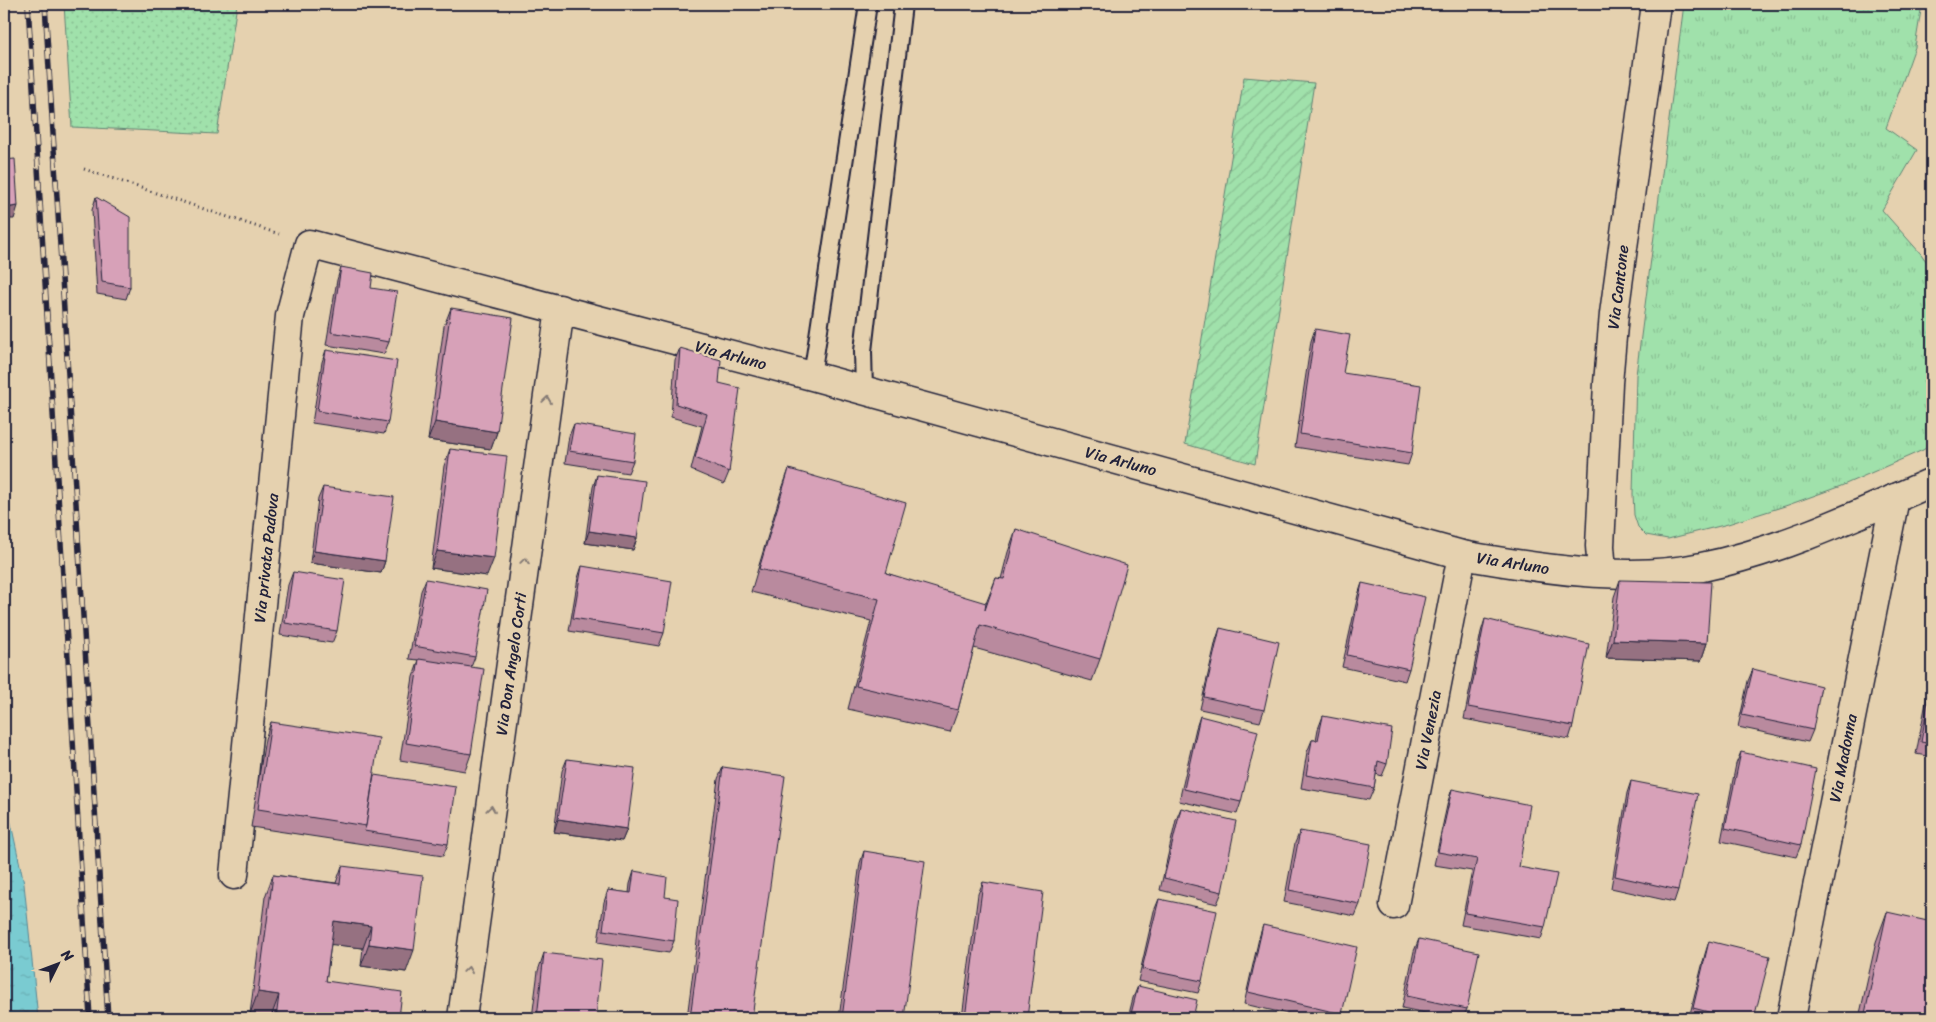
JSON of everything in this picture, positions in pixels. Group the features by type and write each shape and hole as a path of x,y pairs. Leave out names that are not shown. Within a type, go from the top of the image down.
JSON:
{"street":[{"name":"Via Cantone","path":"1602,572 1600,546 1608,383 1614,314 1656,4"},
{"name":"Via Arluno","path":"309,244 812,376 1462,555 1518,565 1602,572 1667,572 1701,568 1780,544 1837,523 1932,482"},
{"name":"Via privata Padova","path":"234,875 290,316 309,244"},
{"name":"Via Don Angelo Corti","path":"462,1018 560,310"},
{"name":"Via Madonna","path":"1791,1018 1895,498"},
{"name":"Via Venezia","path":"1394,906 1462,555"}],"lane":[{"path":"812,376 868,4"},
{"path":"864,391 863,351 903,4"}],"green space":[{"path":"64,4 237,4 217,134 72,127"},
{"path":"1684,4 1922,4 1915,47 1886,128 1917,150 1882,210 1932,269 1932,444 1923,450 1841,486 1728,524 1668,539 1646,535 1638,527 1634,515 1636,375"},
{"path":"1244,77 1314,83 1255,464 1185,444"}],"water":[{"path":"4,791 24,884 38,1018 6,1018 4,988"}],"building":[{"path":"15,159 18,206 4,208 4,160"},
{"path":"96,197 130,217 130,287 102,282"},
{"path":"341,267 373,273 371,288 397,292 389,342 331,332"},
{"path":"451,308 513,318 497,432 435,422"},
{"path":"1315,329 1350,335 1343,373 1421,385 1412,453 1300,434"},
{"path":"680,348 721,360 719,383 740,388 729,472 695,458 707,414 676,404"},
{"path":"326,350 397,361 388,422 317,411"},
{"path":"574,424 636,434 633,461 569,451"},
{"path":"450,449 507,456 494,558 437,551"},
{"path":"789,469 906,503 886,573 986,603 985,610 996,578 1004,579 1016,529 1127,565 1100,659 980,625 958,710 856,686 879,599 759,569"},
{"path":"597,475 645,481 637,538 589,531"},
{"path":"323,487 394,497 385,561 314,551"},
{"path":"582,566 672,581 664,633 573,618"},
{"path":"293,572 345,580 337,631 285,623"},
{"path":"426,579 487,590 475,657 414,646"},
{"path":"1620,580 1711,582 1707,643 1613,640"},
{"path":"1362,583 1425,597 1409,669 1347,655"},
{"path":"1485,619 1589,644 1573,726 1468,707"},
{"path":"1220,628 1279,642 1264,710 1204,697"},
{"path":"419,659 484,669 471,754 406,743"},
{"path":"1753,669 1821,686 1813,730 1742,715"},
{"path":"1932,685 1932,744 1921,742"},
{"path":"1200,716 1258,731 1241,802 1184,789"},
{"path":"1323,716 1392,729 1387,764 1378,761 1374,788 1306,775 1312,740 1318,740"},
{"path":"271,722 379,738 366,826 258,809"},
{"path":"1741,752 1816,769 1801,845 1725,828"},
{"path":"567,759 635,768 627,829 558,819"},
{"path":"723,767 785,776 752,1018 690,1018"},
{"path":"374,775 456,787 448,844 364,831"},
{"path":"1631,781 1698,794 1678,890 1615,876"},
{"path":"1452,789 1530,805 1519,867 1557,874 1545,927 1465,913 1477,859 1438,852"},
{"path":"1181,808 1236,821 1222,892 1164,878"},
{"path":"1300,831 1371,844 1360,904 1289,890"},
{"path":"864,851 925,861 904,1018 842,1018"},
{"path":"342,866 423,876 414,950 369,944 371,926 334,921 326,981 402,992 399,1018 276,1018 279,995 258,992 273,875 340,884"},
{"path":"634,871 667,877 665,897 678,899 674,941 603,930 608,890 631,893"},
{"path":"983,882 1043,892 1027,1018 965,1018"},
{"path":"1159,899 1217,911 1202,981 1142,969"},
{"path":"1887,912 1932,922 1932,1018 1864,1018"},
{"path":"1263,925 1357,947 1342,1014 1248,992"},
{"path":"1419,939 1479,952 1467,1009 1407,996"},
{"path":"1709,941 1770,956 1754,1018 1732,1018 1693,1008"},
{"path":"544,953 602,960 596,1018 537,1018"},
{"path":"1138,986 1197,1000 1193,1018 1130,1018"}],"railway":[{"path":"28,4 90,1018"},
{"path":"45,4 108,1018"}]}
